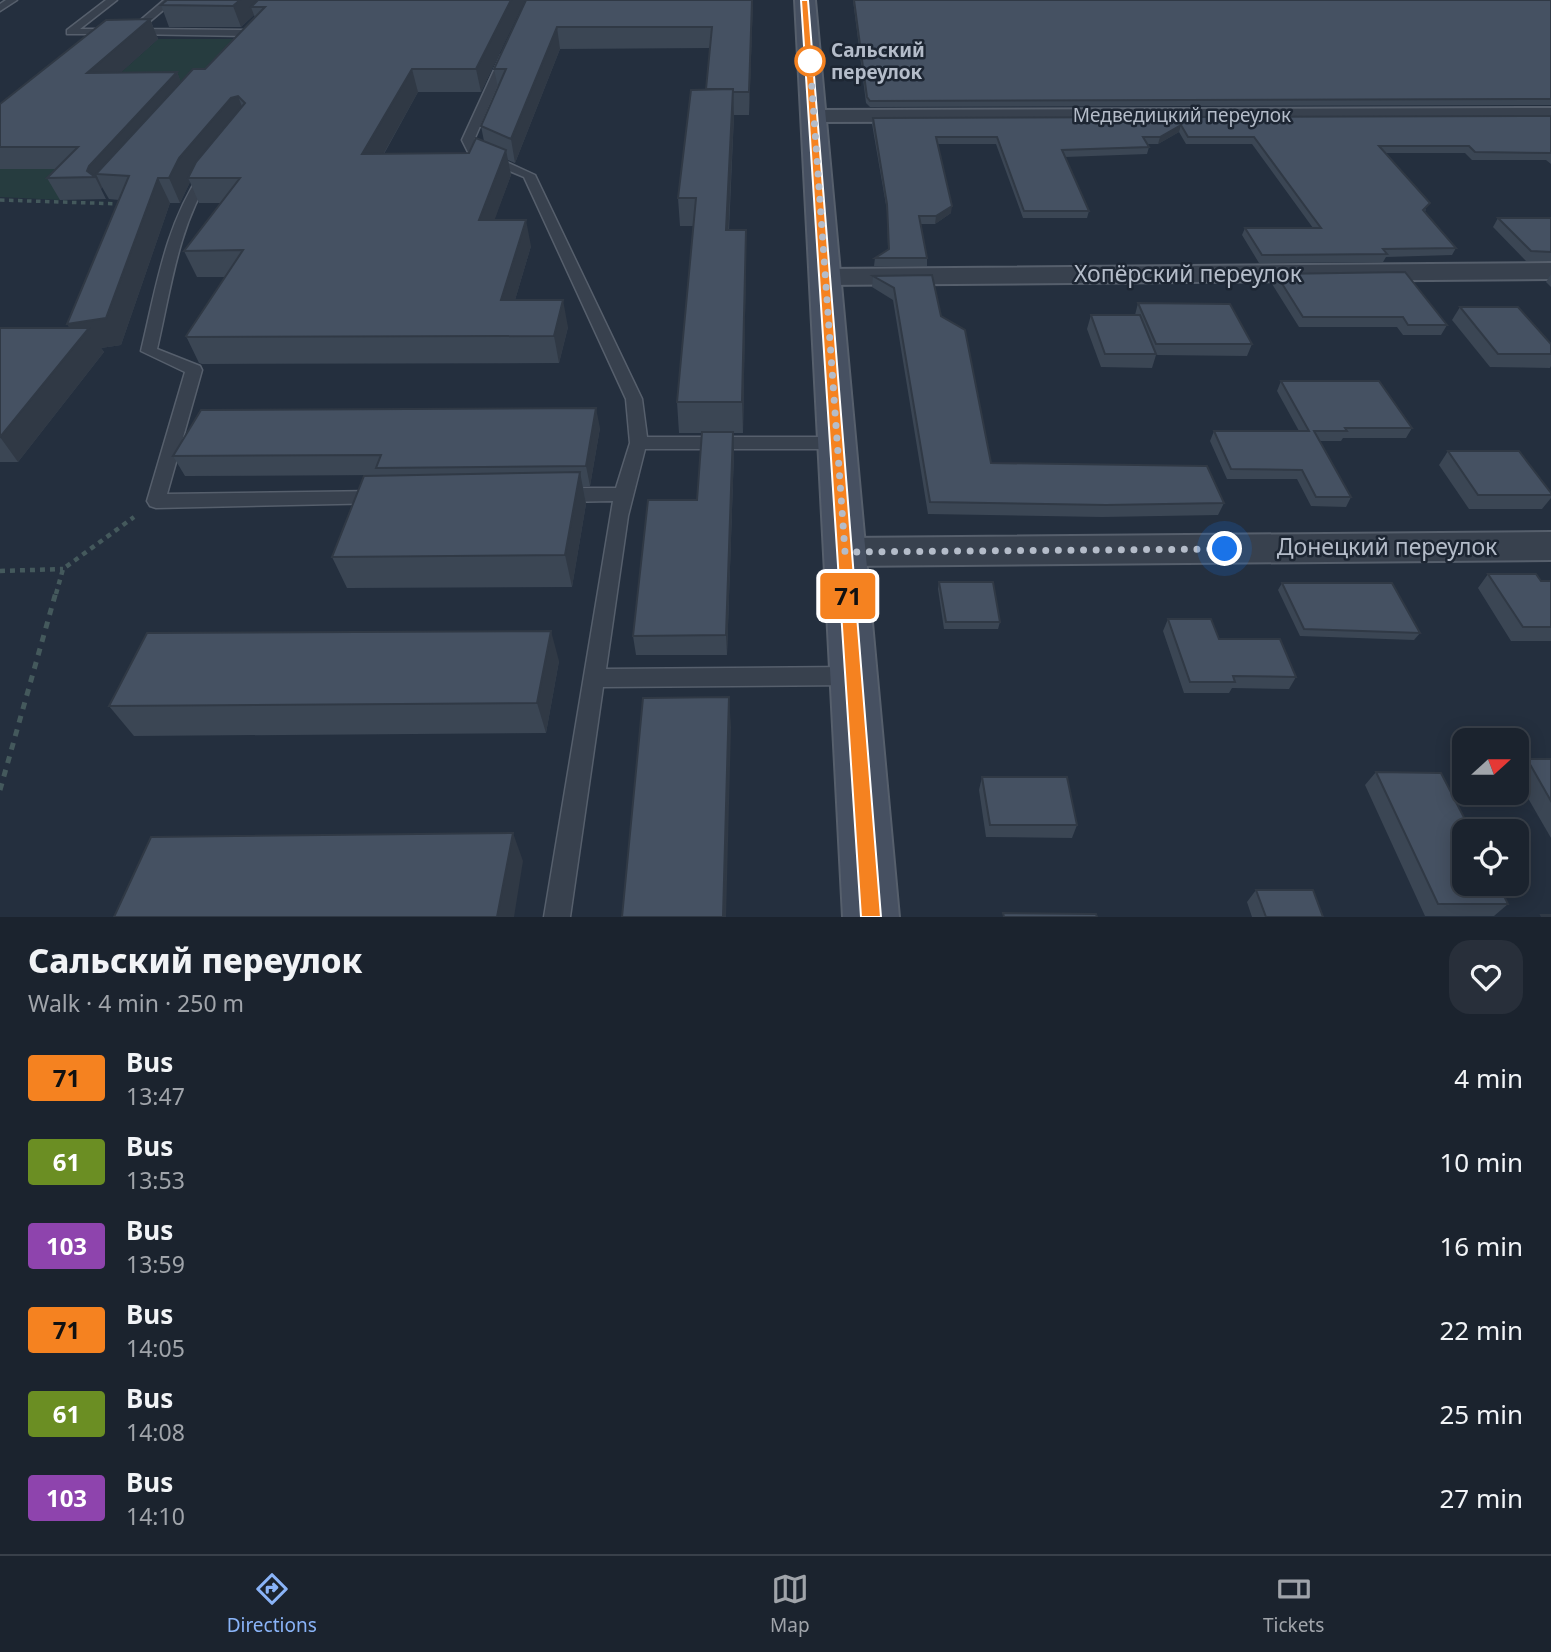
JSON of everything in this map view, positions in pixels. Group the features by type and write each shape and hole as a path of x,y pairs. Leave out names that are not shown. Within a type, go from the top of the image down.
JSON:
{"main road":[{"path":"805,0 871,917"}],"street":[{"name":"Медведицкий переулок","path":"814,116 1551,114"},
{"name":"Хопёрский переулок","path":"825,277 1551,271"},
{"name":"Донецкий переулок","path":"845,552 1551,546"}],"lane":[{"path":"0,8 12,0"},
{"path":"112,0 70,33 246,33"},
{"path":"132,33 170,0"},
{"path":"230,48 260,19"},
{"path":"100,40 110,32"},
{"path":"514,38 468,140 473,151 530,175 634,399 639,443 631,462 624,494 557,917"},
{"path":"214,165 198,184 188,207 149,351 194,370 156,501 390,497"},
{"path":"639,443 837,443"},
{"path":"542,495 624,494"},
{"path":"594,678 854,676"}],"path":[{"path":"0,200 188,207"},
{"path":"0,571 63,569 156,501"},
{"path":"0,790 63,569"}],"green space":[{"path":"158,39 240,39 210,67 162,93 60,200 0,197 0,169 14,169"}],"building":[{"path":"167,0 240,0 233,6 161,5"},
{"path":"258,0 511,0 476,69 412,69 362,154 469,153 476,138 506,150 479,220 526,220 501,300 563,300 554,336 186,336 243,250 184,251 240,178 188,178 196,162 245,103 238,96 231,98 179,158 169,178 158,178 106,318 67,324 129,176 96,174 193,69 205,69 265,7 251,7"},
{"path":"526,0 752,0 749,92 706,89 712,27 557,27 511,139 481,126 506,69 494,69"},
{"path":"854,0 1551,0 1551,99 870,101 867,97"},
{"path":"150,19 87,73 177,72 89,166 87,171 95,177 47,178 78,147 0,147 0,104 106,20"},
{"path":"733,89 726,230 746,230 742,402 677,402 696,198 678,198 691,90"},
{"path":"1551,116 1551,153 1475,152 1469,146 1379,146 1430,203 1423,210 1456,248 1383,249 1387,254 1262,255 1245,228 1321,228 1254,137 1188,137 1181,125 1160,137 1143,137 1149,147 1062,150 1089,211 1024,211 997,137 936,137 952,206 936,216 919,216 927,258 875,258 889,249 887,204 873,118"},
{"path":"1498,218 1551,218 1551,252 1531,251"},
{"path":"1405,272 1447,325 1408,325 1403,317 1303,317 1276,274"},
{"path":"932,275 941,316 965,330 991,463 1207,466 1224,503 1106,505 930,502 894,288 873,276"},
{"path":"1138,303 1230,304 1252,344 1156,344"},
{"path":"1460,307 1518,307 1551,344 1551,354 1498,354"},
{"path":"1091,315 1140,315 1156,354 1105,354"},
{"path":"0,328 89,328 0,437"},
{"path":"1281,381 1379,381 1412,428 1314,431 1351,497 1316,497 1302,470 1231,469 1214,431 1309,431"},
{"path":"596,408 586,466 376,468 381,455 173,456 201,410"},
{"path":"702,432 733,432 726,635 633,636 648,500 697,500"},
{"path":"1448,451 1519,451 1551,495 1478,495"},
{"path":"580,472 565,555 332,557 364,476"},
{"path":"1488,574 1536,574 1541,581 1551,581 1551,627 1523,627"},
{"path":"939,582 993,582 1000,622 946,622"},
{"path":"1282,583 1392,583 1420,633 1304,629"},
{"path":"1168,619 1211,619 1219,639 1280,639 1296,677 1233,676 1235,682 1190,682"},
{"path":"551,631 537,703 109,706 147,633"},
{"path":"729,697 723,917 622,917 643,698"},
{"path":"1530,759 1551,759 1551,801 1530,764"},
{"path":"1376,772 1441,773 1452,794 1452,805 1458,805 1465,819 1452,819 1452,896 1504,896 1508,904 1438,904"},
{"path":"982,777 1067,777 1077,825 990,825"},
{"path":"513,833 497,917 114,917 151,837"},
{"path":"1256,890 1313,890 1323,917 1266,917"},
{"path":"1003,913 1096,914 1097,917 1004,917"}],"bus line":[{"name":"71","path":"805,0 871,917"}],"place":[{"name":"Сальский переулок","path":"810,61"}],"route":[{"path":"810,61 845,552 1225,549"}]}
